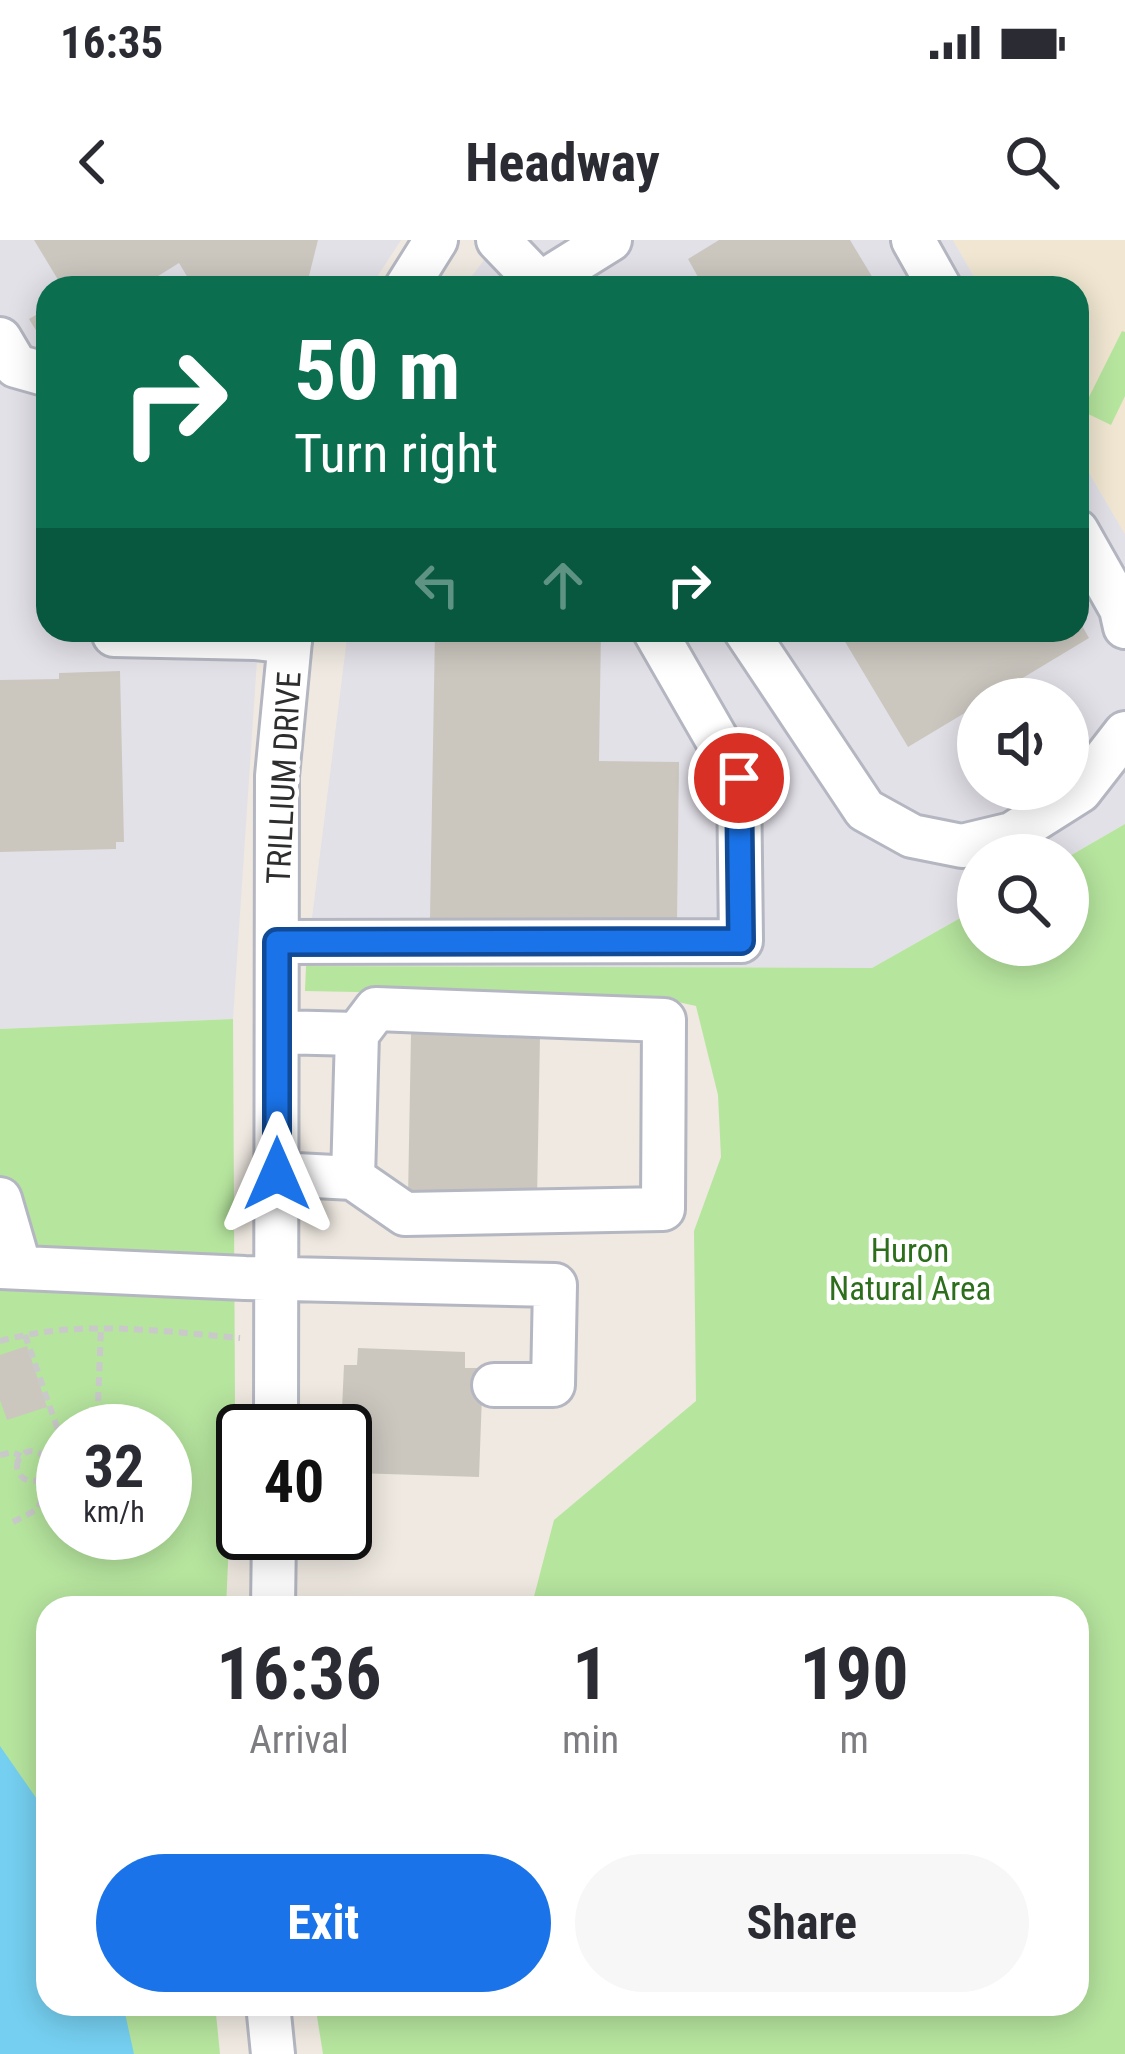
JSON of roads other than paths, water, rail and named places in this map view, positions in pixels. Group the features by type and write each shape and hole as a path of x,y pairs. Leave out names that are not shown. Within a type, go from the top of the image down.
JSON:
{"street":[{"path":"498,240 533,276"},
{"path":"556,276 610,240"},
{"path":"913,240 933,276"},
{"path":"0,338 16,366 36,372"},
{"path":"1089,552 1121,609 1125,627"},
{"name":"TRILLIUM DRIVE","path":"276,1404 278,776 289,642"},
{"path":"277,942 741,941 739,778 661,642"},
{"path":"753,642 865,810 912,836 962,847 1012,834 1080,791 1125,733"},
{"path":"277,1174 353,1178 405,1214 663,1209 664,1020 376,1009 357,1034 353,1178"},
{"path":"277,1032 357,1034"},
{"path":"0,1199 10,1268 555,1286 553,1385 494,1384"},
{"path":"272,1596 273,1560"},
{"path":"269,2016 273,2054"}],"water":[{"path":"0,1746 36,1798 36,2016 126,2016 134,2054 0,2054"}],"park label":[{"name":"Huron Natural Area","path":"910,1269"}]}
